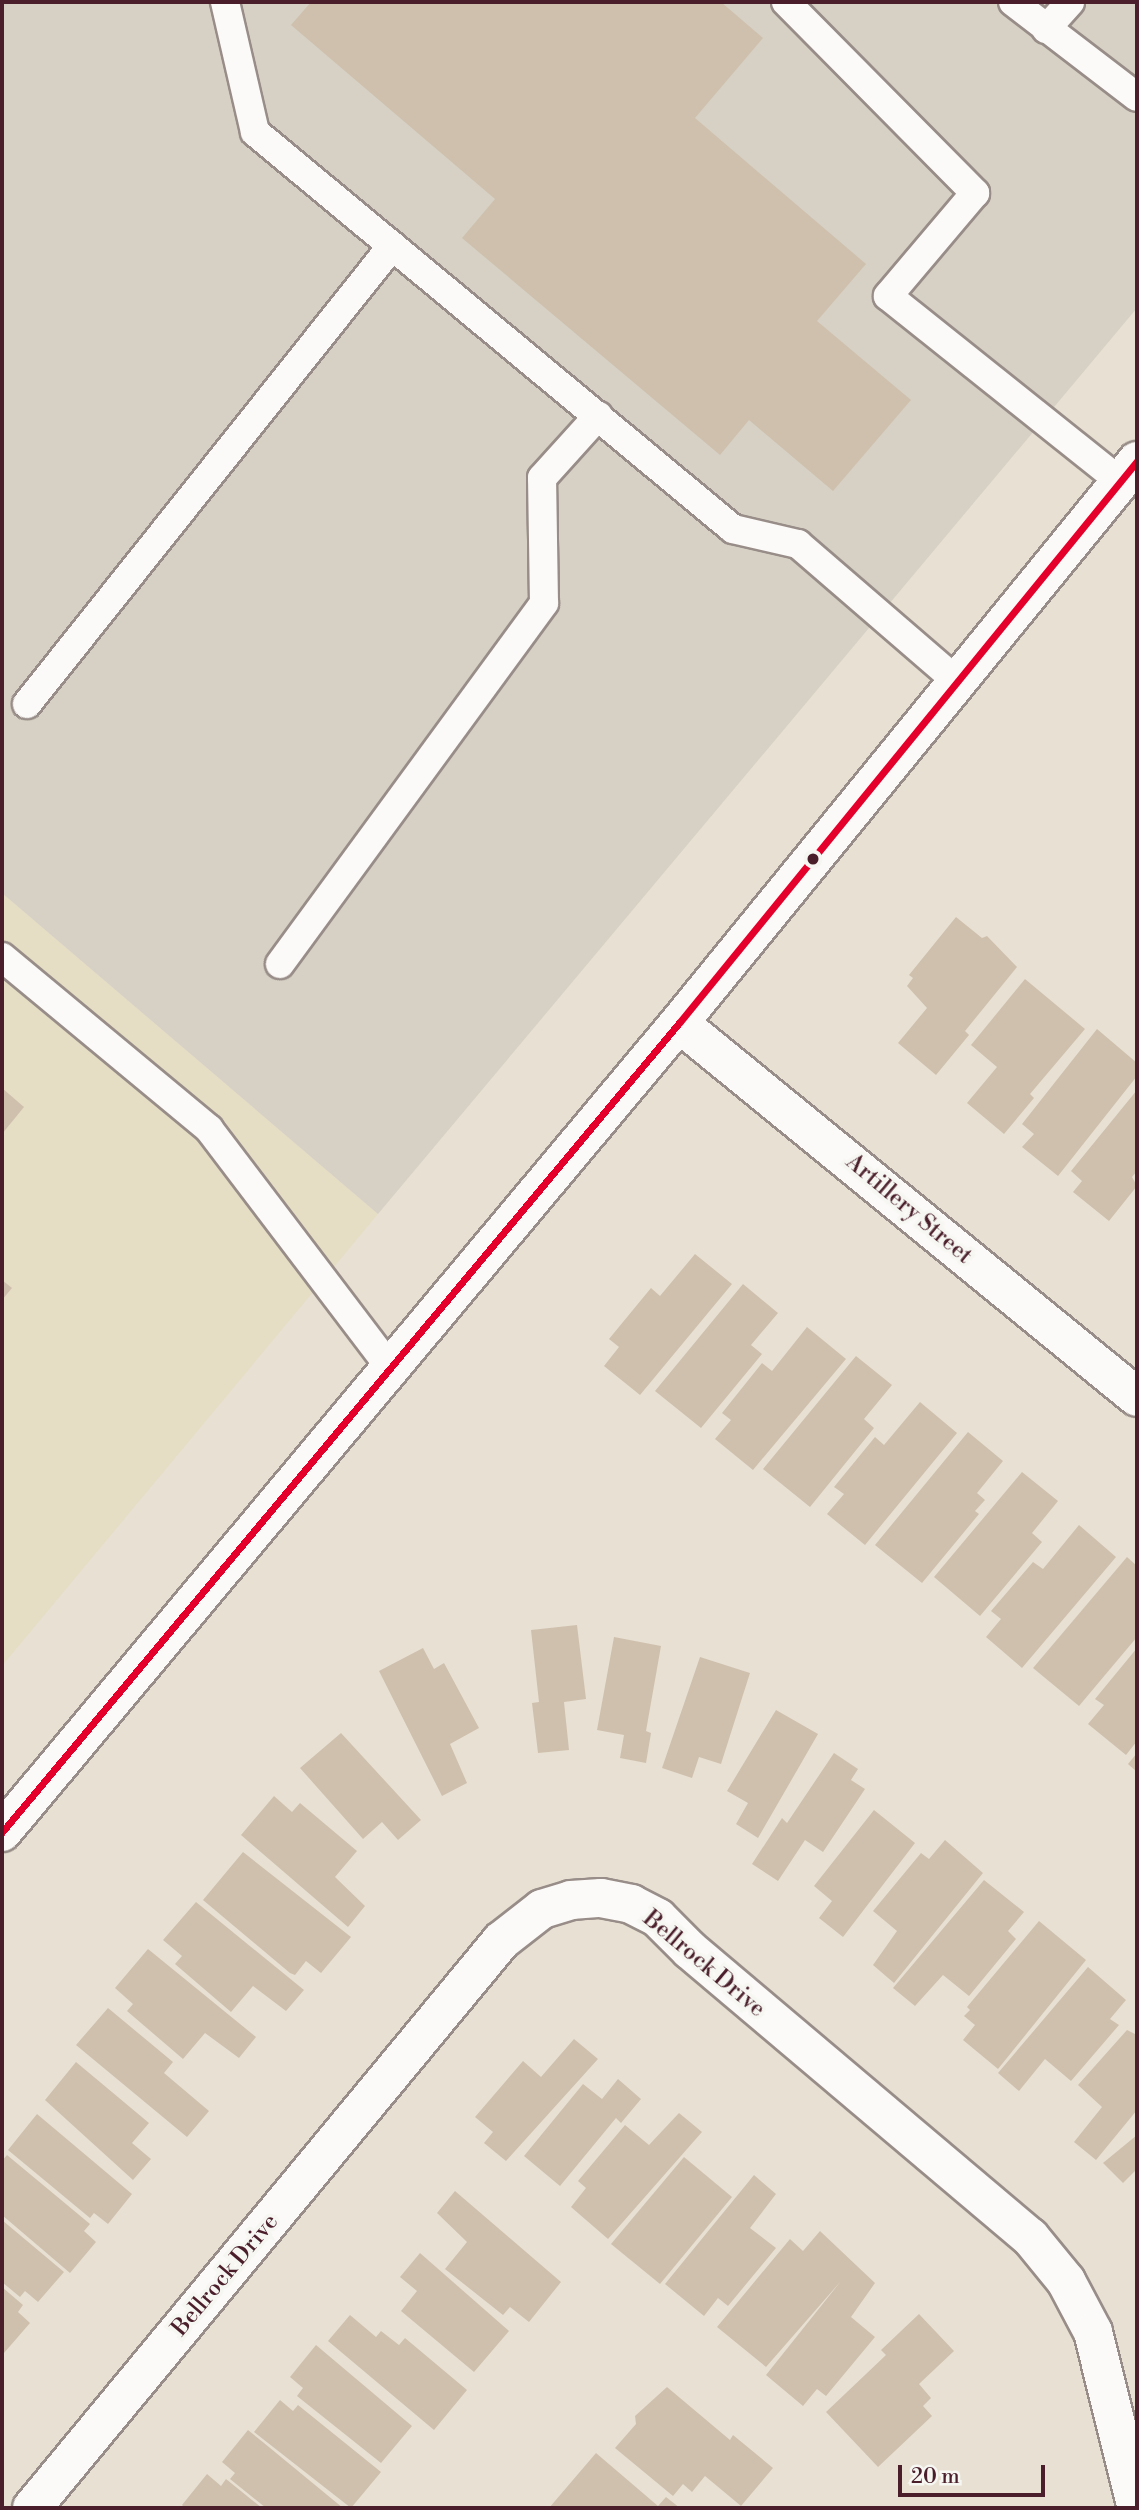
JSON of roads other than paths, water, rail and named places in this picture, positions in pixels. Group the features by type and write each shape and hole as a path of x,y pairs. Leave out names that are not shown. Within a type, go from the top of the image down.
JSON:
{"street":[{"path":"8,1813 391,1369 679,1023 1129,471"},
{"name":"Artillery Street","path":"679,1023 1137,1397"},
{"name":"Bellrock Drive","path":"32,2508 501,1941 542,1909 572,1900 601,1898 631,1904 658,1918 764,2014 1030,2236 1066,2281 1093,2332 1137,2508"}],"lane":[{"path":"225,2 255,132 733,529 798,544 958,681"},
{"path":"786,2 975,194 888,296 1129,471"},
{"path":"1013,2 1137,97"},
{"path":"1046,29 1070,2"},
{"path":"27,704 392,246"},
{"path":"280,964 544,603 542,478 598,416"},
{"path":"2,957 209,1129 391,1369"}]}
